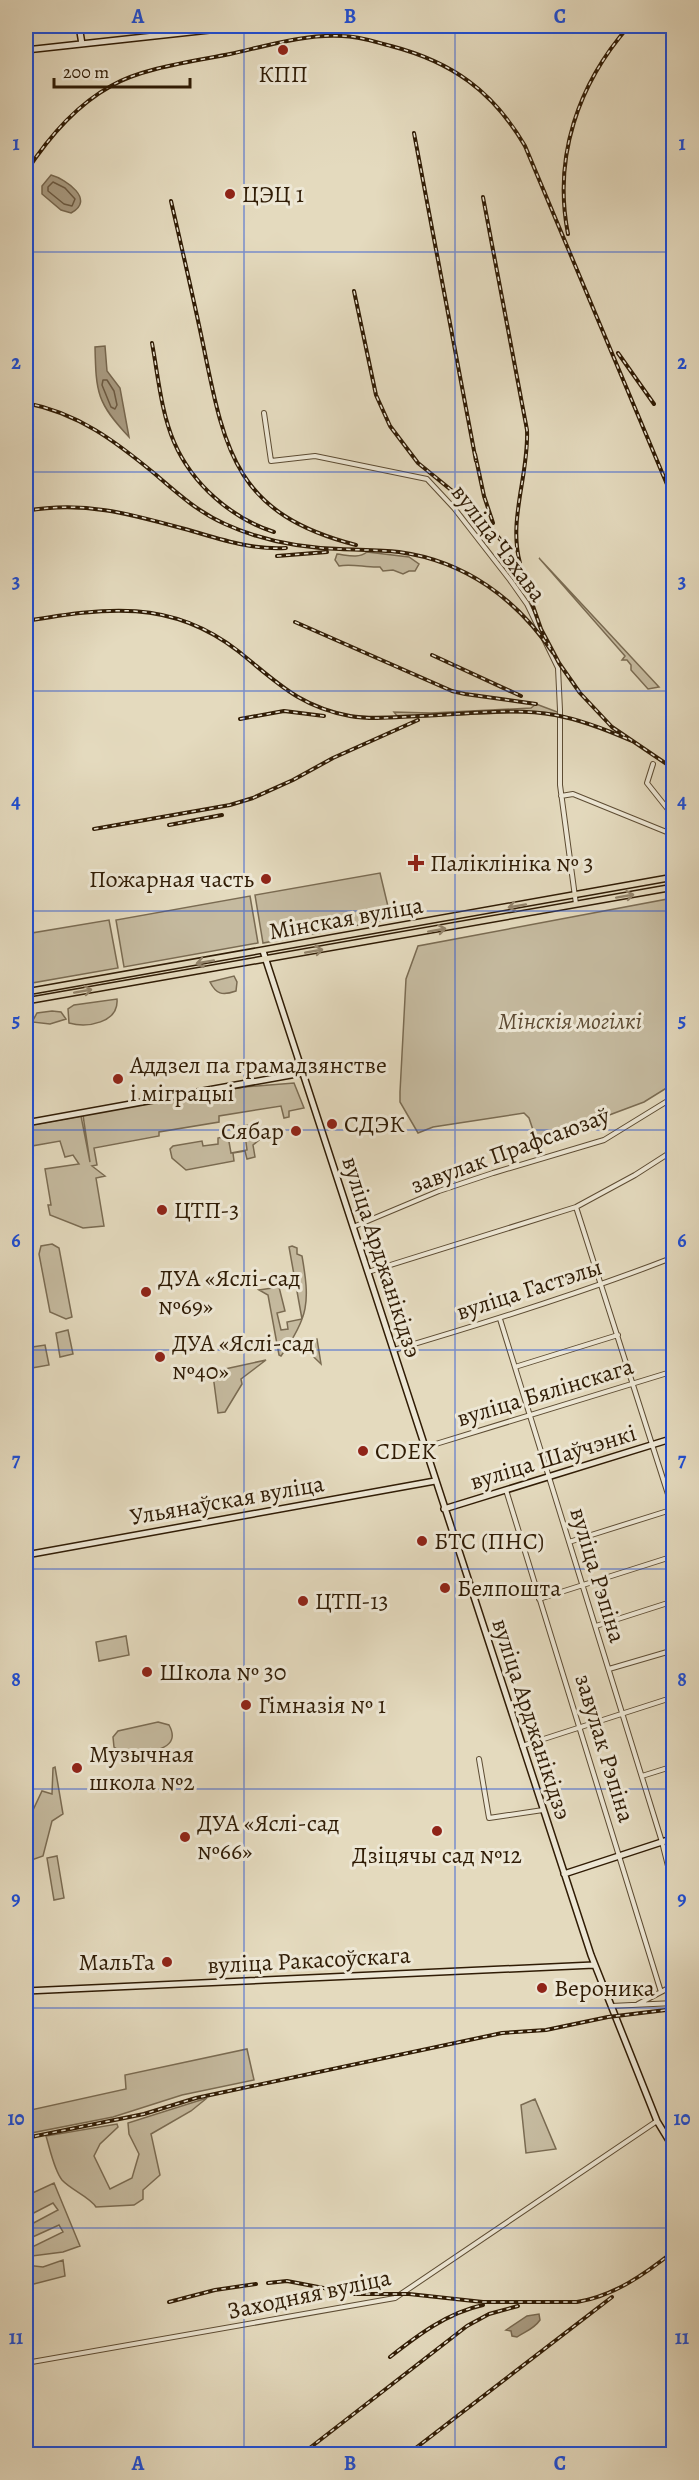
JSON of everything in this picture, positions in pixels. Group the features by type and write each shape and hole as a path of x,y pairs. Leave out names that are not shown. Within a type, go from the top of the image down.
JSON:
{"main road":[{"path":"79,26 82,44"},
{"path":"26,50 246,26"},
{"path":"620,26 674,27"},
{"name":"Мінская вуліца","path":"26,992 674,878"},
{"name":"Мінская вуліца","path":"26,1001 674,887"},
{"name":"вуліца Арджанікідзэ","path":"263,951 594,1965 657,2121 674,2149"},
{"path":"56,987 54,993 58,996"},
{"path":"26,1123 302,1073"},
{"name":"вуліца Шаўчэнкі","path":"444,1509 674,1438"},
{"name":"Ульянаўская вуліца","path":"26,1555 435,1481"},
{"path":"564,1874 674,1838"},
{"name":"вуліца Ракасоўскага","path":"26,1991 594,1965"},
{"path":"659,2454 674,2446"}],"street":[{"name":"вуліца Чэхава","path":"264,413 271,461 315,456 426,479 454,508 527,604 558,668 561,796 576,905"},
{"path":"653,764 647,783 674,817"},
{"path":"561,796 573,794 669,833 674,829"},
{"name":"завулак Прафсаюзаў","path":"353,1227 439,1191 604,1140 674,1097"},
{"path":"368,1272 576,1207 636,1176 674,1150"},
{"path":"569,1542 673,1511 576,1207"},
{"name":"вуліца Гастэлы","path":"394,1350 602,1286 674,1257"},
{"name":"вуліца Рэпіна","path":"500,1319 668,1866 674,1878"},
{"path":"515,1367 618,1335"},
{"name":"вуліца Бялінскага","path":"426,1447 674,1371"},
{"name":"завулак Рэпіна","path":"506,1490 661,1992"},
{"path":"539,1599 674,1556"},
{"path":"596,1626 674,1601"},
{"path":"609,1669 674,1650"},
{"path":"521,1746 674,1696"},
{"path":"479,1759 489,1818 543,1810"},
{"path":"642,1776 674,1766"},
{"path":"638,2004 674,1985"},
{"path":"611,2006 674,2003"},
{"name":"Заходняя вуліца","path":"26,2363 322,2313 395,2298 657,2121"}],"green space":[{"path":"367,552 409,557 419,564 415,571 403,574 393,570 383,571 380,567 339,566 335,560 337,554 356,556"},
{"path":"539,558 659,687 648,689 631,670 631,665 627,660 622,660 625,656"},
{"path":"536,704 560,713 560,716 530,712 398,717 394,712 431,713 531,708"},
{"path":"380,873 391,919 263,943 255,895"},
{"path":"250,896 258,943 124,967 116,920"},
{"name":"Мінскія могілкі","path":"673,898 673,1084 644,1102 537,1142 529,1118 524,1113 433,1127 418,1133 400,1102 400,1092 406,979 418,946"},
{"path":"109,920 118,968 26,984 26,934"},
{"path":"234,976 237,982 236,991 231,993 220,993 210,982"},
{"path":"117,999 113,1014 100,1022 84,1025 69,1023 68,1009 74,1005"},
{"path":"61,1012 66,1019 50,1024 32,1022 37,1013"},
{"path":"294,1083 304,1108 289,1111 289,1117 284,1118 281,1106 219,1116 219,1122 159,1132 159,1136 94,1148 97,1165 92,1166 105,1176 96,1178 104,1226 83,1228 50,1215 48,1205 51,1205 45,1169 79,1164 73,1155 65,1157 60,1141 26,1147 26,1126 81,1116 90,1162 83,1115 244,1087"},
{"path":"250,1125 251,1130 265,1135 253,1145 255,1157 247,1159 245,1151 233,1153 234,1161 186,1170 172,1158 170,1149 173,1146 202,1141 203,1146 218,1144 218,1138 228,1136 231,1153 247,1150 245,1135 235,1134 234,1127"},
{"path":"52,1244 59,1248 72,1317 66,1319 50,1312 39,1254 41,1246"},
{"path":"292,1246 297,1248 297,1254 302,1256 306,1298 302,1319 289,1247"},
{"path":"279,1287 285,1311 277,1313 281,1330 288,1329 287,1322 302,1319 281,1356 268,1295 259,1290"},
{"path":"68,1330 73,1354 60,1357 56,1333"},
{"path":"295,1339 306,1341 317,1339 321,1364"},
{"path":"45,1345 49,1365 26,1369 26,1348"},
{"path":"266,1360 241,1379 242,1384 225,1412 218,1413 213,1375 225,1369"},
{"path":"126,1636 129,1655 99,1661 96,1642"},
{"path":"158,1722 169,1725 172,1734 171,1741 166,1746 126,1755 114,1747 113,1737 118,1731"},
{"path":"55,1767 63,1814 52,1821 43,1856 26,1862 26,1825 42,1791 52,1794 53,1768"},
{"path":"57,1856 64,1898 54,1900 47,1858"},
{"path":"247,2049 254,2080 182,2095 113,2117 26,2134 26,2111 126,2089 125,2075"},
{"path":"207,2098 191,2111 151,2134 160,2175 143,2190 143,2199 134,2205 96,2207 59,2176 46,2136 117,2124 118,2127 100,2144 94,2156 110,2189 132,2178 139,2154 129,2134 128,2123"},
{"path":"535,2099 556,2149 526,2153 521,2105"},
{"path":"54,2183 80,2246 63,2252 32,2256 28,2249 63,2232 59,2225 26,2240 26,2227 58,2210 53,2203 26,2217 26,2196"},
{"path":"63,2260 65,2276 26,2286 26,2265 43,2267"}],"water":[{"path":"51,175 71,185 80,196 81,202 78,208 71,213 61,210 42,194 42,186"},
{"path":"105,346 107,371 120,388 129,437 110,415 100,396 96,376 95,347"},
{"path":"539,2314 538,2323 517,2337 512,2336 511,2331 506,2330 527,2316"}],"railway":[{"path":"568,234 564,205 564,177 567,150 574,123 583,97 596,72 611,48 629,26"},
{"path":"26,172 63,124 98,94 137,74 185,62 285,41 348,36 413,53 452,70 485,94 513,127 525,146 674,501"},
{"path":"414,133 476,461"},
{"path":"483,197 527,430 527,447 516,530 520,563"},
{"path":"171,201 219,417 229,447 243,474 261,497 285,516 316,532 356,545"},
{"path":"354,291 376,395 390,426 418,463 477,511 504,544 526,586 541,629 559,663 580,693 612,727 674,769"},
{"path":"152,343 166,418 174,442 191,472 215,498 228,508 258,526 274,532"},
{"path":"618,353 654,404"},
{"path":"26,403 62,414 95,430 125,450 197,508 238,530 296,545 399,552 446,564 467,574 506,600 539,634 553,653"},
{"path":"475,454 484,496 493,523"},
{"path":"26,511 69,507 90,508 130,515 238,544 286,548"},
{"path":"277,556 327,552"},
{"path":"26,621 109,611 136,611 162,615 187,622 213,634 289,691 332,712 376,718 504,712 538,713 565,717 604,729 632,741"},
{"path":"295,622 452,691 536,704"},
{"path":"432,655 521,696"},
{"path":"240,719 284,711 324,716"},
{"path":"94,829 230,805 253,798 333,758 418,720"},
{"path":"169,825 222,815"},
{"path":"26,2138 144,2114 196,2098 502,2033 546,2030 608,2017 674,2009"},
{"path":"268,2283 287,2281 355,2294 409,2294 483,2302 577,2302 604,2295 616,2289 640,2276 674,2251"},
{"path":"169,2302 215,2290 256,2284"},
{"path":"408,2454 612,2297"},
{"path":"390,2357 445,2319 483,2305"},
{"path":"302,2454 467,2326 489,2314 518,2306"}],"place":[{"name":"КПП","path":"283,50"},
{"name":"ЦЭЦ 1","path":"230,194"},
{"name":"Паліклініка № 3","path":"416,863"},
{"name":"Пожарная часть","path":"266,879"},
{"name":"Аддзел па грамадзянстве і міграцыі","path":"118,1079"},
{"name":"СДЭК","path":"332,1124"},
{"name":"Сябар","path":"296,1131"},
{"name":"ЦТП-3","path":"162,1210"},
{"name":"ДУА «Яслі-сад №69»","path":"146,1292"},
{"name":"ДУА «Яслі-сад №40»","path":"160,1357"},
{"name":"CDEK","path":"363,1451"},
{"name":"БТС (ПНС)","path":"422,1541"},
{"name":"Белпошта","path":"445,1588"},
{"name":"ЦТП-13","path":"303,1601"},
{"name":"Школа № 30","path":"147,1672"},
{"name":"Гімназія № 1","path":"246,1705"},
{"name":"Музычная школа №2","path":"77,1768"},
{"name":"Дзіцячы сад №12","path":"437,1831"},
{"name":"ДУА «Яслі-сад №66»","path":"185,1837"},
{"name":"МальТа","path":"167,1962"},
{"name":"Вероника","path":"542,1988"}]}
